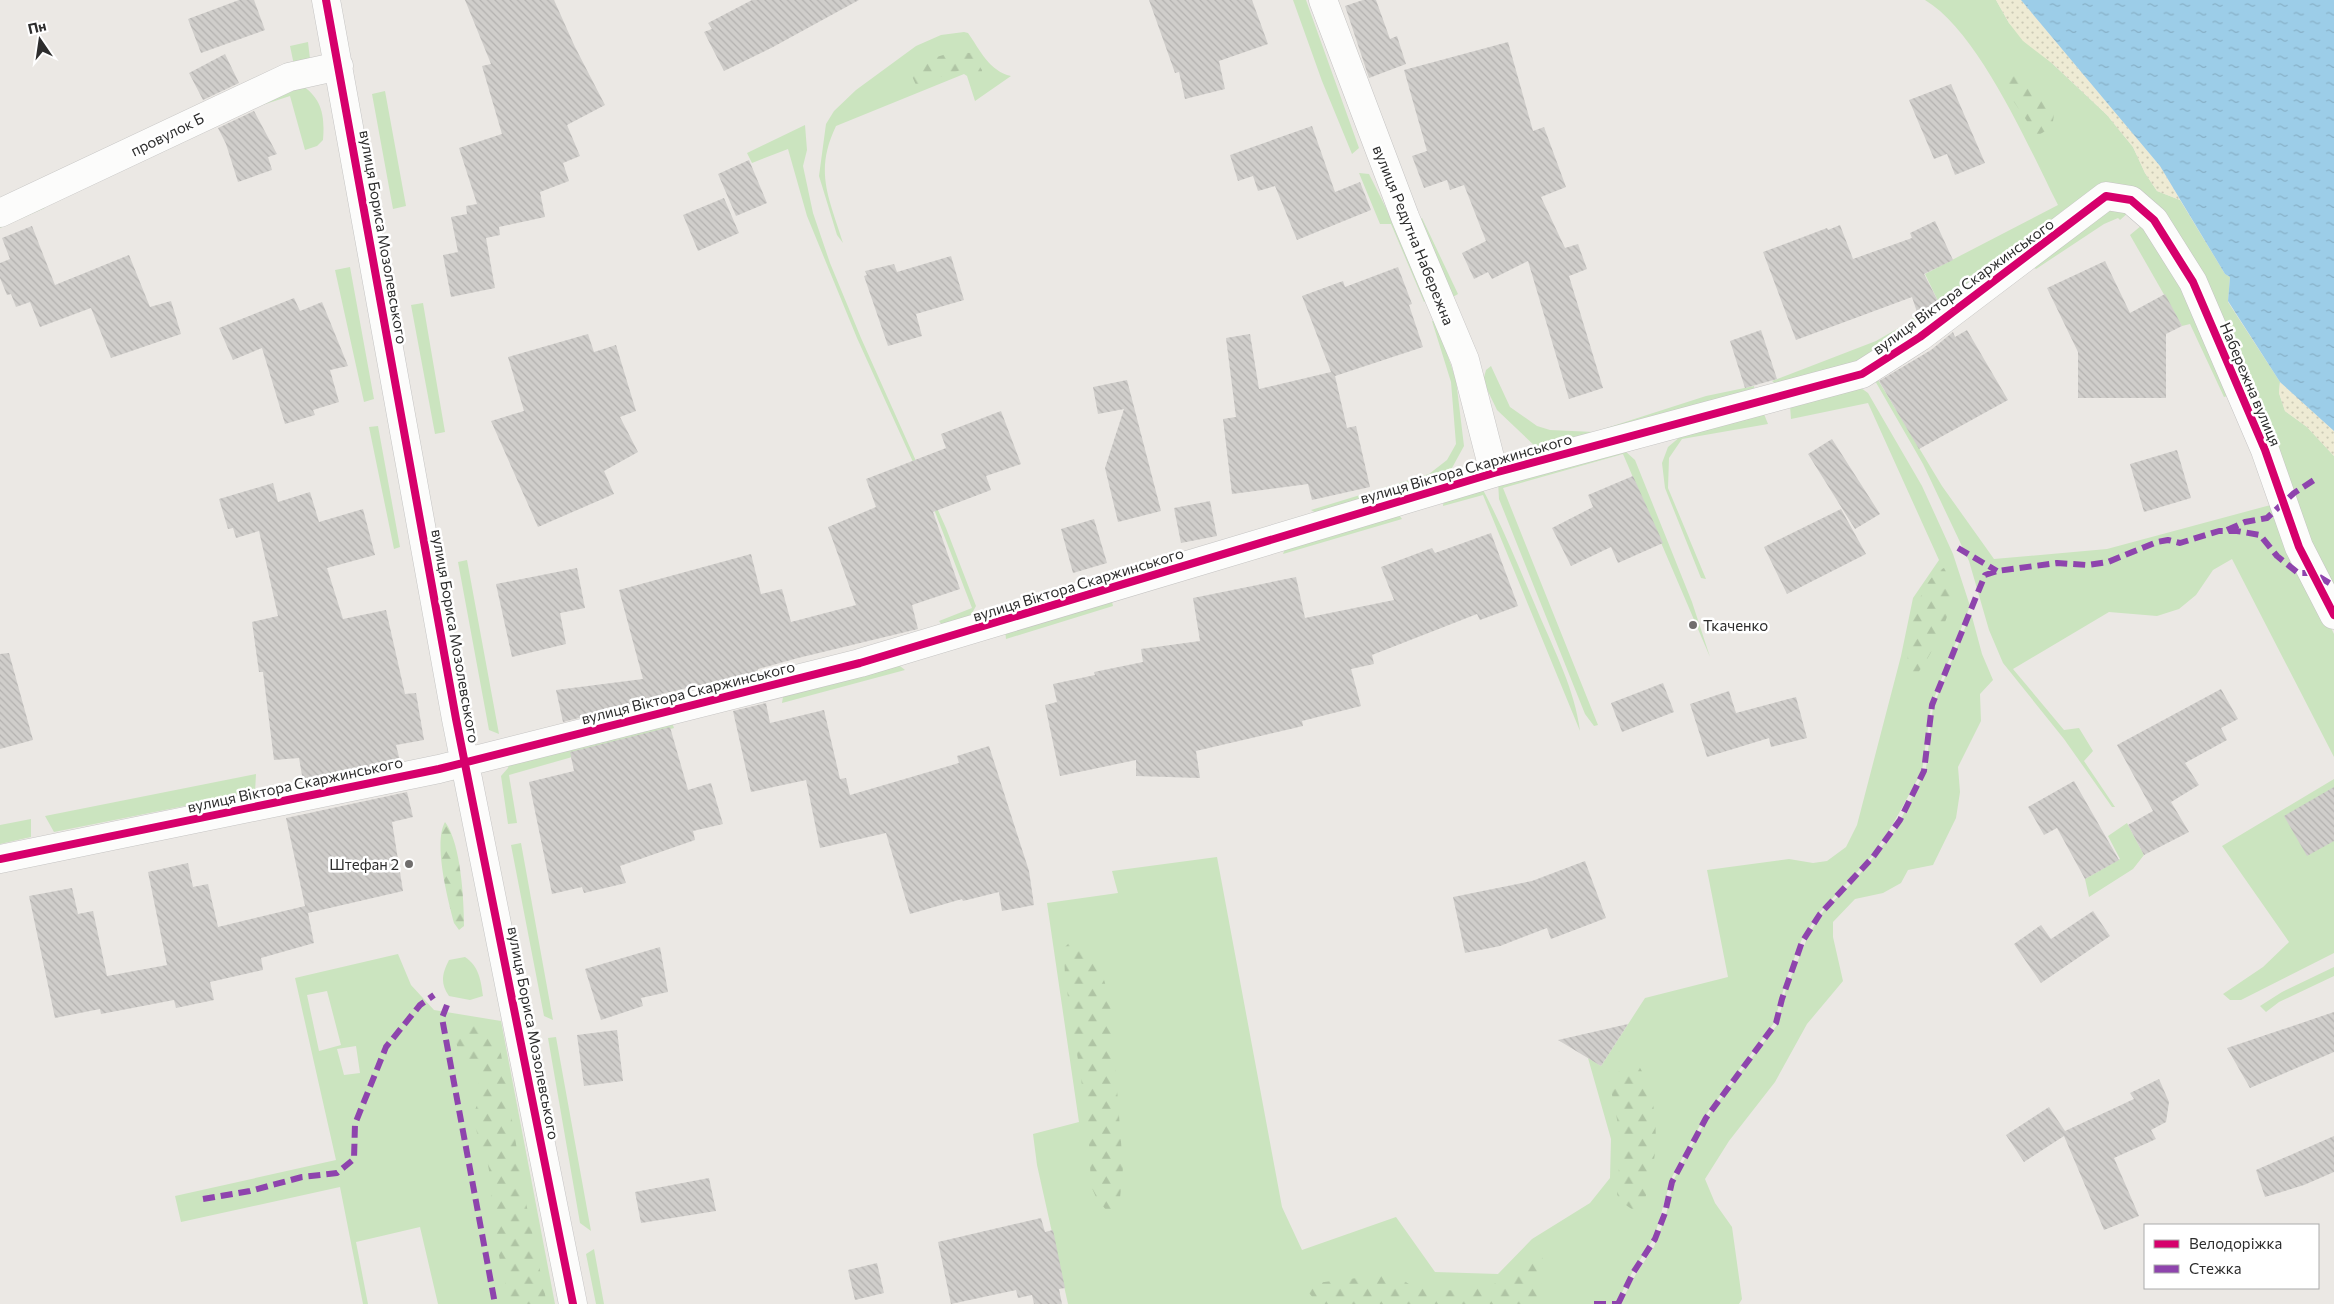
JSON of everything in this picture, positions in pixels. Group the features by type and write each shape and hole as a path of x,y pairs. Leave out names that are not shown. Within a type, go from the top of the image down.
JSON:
{"street":[{"name":"вулиця Бориса Мозолевського","path":"326,0 465,763 482,840 573,1304"},
{"name":"вулиця Редутна Набережна","path":"1323,0 1405,217 1465,360 1494,473"},
{"name":"провулок Б","path":"0,213 289,77 339,66"},
{"name":"вулиця Віктора Скаржинського","path":"0,859 465,763 860,663 1494,473 1862,374 1920,338 2106,196"},
{"name":"Набережна вулиця","path":"2106,196 2131,200 2154,220 2193,282 2264,450 2299,547 2334,616"}],"green space":[{"path":"1293,0 1306,0 1359,148 1352,154 1322,81"},
{"path":"1925,0 1996,0 2009,23 2107,115 2133,147 2145,173 2157,191 2180,200 2225,274 2230,277 2228,302 2280,382 2279,393 2285,411 2307,427 2334,456 2334,598 2182,247 2100,191 2065,209 1915,331 1907,322 1938,301 1925,274 2058,205 2001,93 1983,64 1945,16"},
{"path":"968,33 991,65 1011,76 975,101 967,76 964,74 836,126 829,142 825,171 829,198 843,243 837,235 819,176 826,124 834,111 856,90 916,46 941,35"},
{"path":"308,42 310,59 294,65 290,46"},
{"path":"953,52 971,53 982,70 981,81 964,69 916,85 912,76 930,59"},
{"path":"2007,71 2034,90 2043,101 2054,115 2052,127 2037,136 1997,77"},
{"path":"300,84 313,95 321,108 323,140 317,146 305,150 290,96 238,113 44,205 45,208 0,228 0,221"},
{"path":"385,91 406,206 393,209 372,94"},
{"path":"805,125 807,150 803,166 813,213 830,263 861,338 946,528 976,606 971,615 942,625 939,621 972,608 932,504 857,338 807,216 788,149 752,163 747,153"},
{"path":"1359,173 1369,174 1406,248 1427,300 1424,302 1391,224 1380,224"},
{"path":"2116,209 2129,212 2120,220 2118,218 2104,224 2036,269 2033,267 2100,214"},
{"path":"1422,218 1458,294 1451,298 1418,221"},
{"path":"2142,225 2160,245 2233,394 2224,397 2190,324 2182,326 2130,235"},
{"path":"350,267 374,399 364,402 335,270"},
{"path":"423,303 445,432 435,434 411,305"},
{"path":"1432,321 1436,321 1456,380 1464,446 1447,477 1316,513 1311,510 1429,474 1447,460 1456,444 1451,382"},
{"path":"1902,326 1910,334 1860,362 1778,386 1772,381 1876,341"},
{"path":"1923,350 1878,380 1942,486 1994,559 2107,549 2278,503 2293,550 2334,634 2334,757 2232,559 2213,570 2196,595 2179,609 2157,616 2109,612 2013,669 2064,730 2079,728 2093,751 2084,761 2115,807 2112,807 2064,739 2003,663 1989,630 1969,561 1923,464 1874,379"},
{"path":"1491,366 1510,407 1537,426 1550,430 1594,432 1706,396 1754,386 1755,393 1537,448 1497,410 1483,381 1486,370"},
{"path":"1861,388 1868,393 1922,486 1953,554 1970,606 1931,706 1922,771 1893,824 1872,856 1819,913 1801,941 1787,977 1774,1023 1705,1116 1671,1179 1654,1238 1633,1271 1616,1304 1068,1304 1037,1165 1033,1134 1079,1122 1047,903 1118,893 1112,871 1217,857 1282,1207 1302,1250 1396,1217 1435,1272 1498,1274 1532,1239 1590,1203 1610,1178 1611,1139 1588,1058 1601,1066 1645,998 1728,977 1707,870 1789,859 1813,863 1827,861 1846,847 1857,825 1901,656 1913,598 1939,560 1868,403 1791,419 1790,406"},
{"path":"1764,414 1768,424 1682,439 1669,458 1668,488 1706,579 1701,578 1665,488 1662,463 1668,447 1681,436"},
{"path":"378,426 400,547 394,549 369,427"},
{"path":"1624,450 1635,460 1692,602 1710,657 1623,454 1503,488 1598,725 1594,726 1585,714 1499,499 1498,481"},
{"path":"1481,486 1504,533 1563,670 1574,700 1580,731 1483,495 1443,506 1444,497"},
{"path":"1397,512 1402,519 1283,554 1286,546"},
{"path":"467,560 499,734 489,730 458,562"},
{"path":"1944,568 1952,590 1947,617 1925,663 1913,678 1909,668 1908,654 1913,618 1926,585 1935,574"},
{"path":"1111,598 1113,606 1006,639 1005,629"},
{"path":"1971,613 1982,654 1993,680 1980,694 1981,721 1958,767 1960,792 1956,818 1933,865 1908,870 1901,883 1883,893 1855,899 1833,922 1833,937 1843,981 1807,1024 1775,1082 1729,1141 1705,1179 1715,1203 1732,1227 1742,1299 1739,1304 1620,1304 1636,1274 1654,1247 1666,1215 1674,1179 1710,1113 1777,1025 1786,989 1809,934 1824,910 1855,880 1896,829 1926,769 1933,707"},
{"path":"895,662 905,670 782,703 784,691"},
{"path":"671,720 674,728 509,775 517,823 508,824 501,776 508,768 509,763"},
{"path":"256,774 255,792 54,832 45,816"},
{"path":"2334,779 2334,953 2241,1000 2230,1000 2223,994 2263,967 2289,942 2222,846"},
{"path":"31,819 31,837 0,844 0,825"},
{"path":"445,822 455,843 460,872 464,926 459,930 454,923 448,900 441,857 440,843"},
{"path":"2127,823 2144,855 2133,869 2089,897 2085,879 2120,859 2108,836"},
{"path":"521,843 553,1020 544,1016 511,845"},
{"path":"1073,939 1089,948 1095,957 1104,979 1111,1010 1123,1168 1120,1198 1114,1213 1106,1210 1096,1197 1091,1186 1088,1123 1065,978 1064,948"},
{"path":"398,954 411,985 434,1010 501,1021 555,1304 438,1304 420,1227 356,1242 368,1304 363,1304 340,1187 181,1222 175,1196 336,1160 295,978","holes":["327,991 341,1045 319,1051 307,995","356,1046 360,1073 344,1075 337,1049"]},
{"path":"465,957 476,969 483,996 470,1000 449,996 443,983 449,960"},
{"path":"2334,967 2334,976 2279,1002 2266,1012 2260,1006 2282,992"},
{"path":"467,1024 479,1027 489,1033 496,1042 501,1054 525,1198 547,1304 513,1304 508,1293 501,1267 488,1165 478,1135 474,1115 478,1104 484,1103 484,1099 471,1060 465,1067 463,1065 454,1036 457,1026"},
{"path":"556,1037 591,1231 580,1223 548,1038"},
{"path":"1634,1064 1639,1066 1647,1082 1652,1099 1656,1137 1652,1175 1641,1209 1636,1212 1620,1201 1617,1194 1621,1139 1610,1085 1614,1074"},
{"path":"594,1249 604,1304 596,1304 586,1254"},
{"path":"1535,1254 1541,1254 1543,1272 1539,1294 1533,1304 1318,1304 1305,1288 1308,1284 1390,1274 1413,1286 1426,1289 1462,1290 1497,1283 1513,1273"}],"sand":[{"path":"1996,0 2021,0 2160,166 2180,200 2157,191 2145,173 2133,147 2107,115 2053,64 2023,41 2009,23"},
{"path":"2280,382 2334,431 2334,456 2307,427 2285,411 2279,393"}],"water":[{"path":"2021,0 2334,0 2334,431 2280,382 2228,301 2230,277 2225,274 2160,166"}],"building":[{"path":"239,0 254,0 265,30 201,53 188,19"},
{"path":"465,0 554,0 575,47 605,105 567,125 580,156 563,163 569,181 540,192 545,217 499,227 500,235 486,238 495,288 451,297 443,255 458,252 451,217 467,214 466,206 477,204 459,148 502,134 482,66 491,64"},
{"path":"752,0 859,0 773,47 724,71 704,32 712,29 708,23"},
{"path":"1149,0 1252,0 1268,44 1219,61 1225,89 1185,99 1179,72 1175,73"},
{"path":"1363,0 1376,0 1390,39 1397,36 1406,64 1369,78 1345,6"},
{"path":"1508,42 1533,131 1544,127 1566,187 1541,197 1565,248 1578,244 1587,269 1569,276 1603,388 1569,399 1528,261 1492,279 1488,272 1474,279 1462,253 1486,241 1464,185 1450,190 1447,180 1424,188 1412,156 1427,151 1404,70"},
{"path":"225,54 239,83 203,100 189,73"},
{"path":"1951,84 1985,163 1955,175 1947,154 1934,159 1909,100"},
{"path":"254,111 277,154 268,157 272,170 238,182 226,144 218,128"},
{"path":"1312,126 1335,192 1360,182 1371,210 1297,240 1275,186 1258,191 1253,176 1238,181 1230,155"},
{"path":"749,160 767,203 736,216 718,174"},
{"path":"724,198 739,233 698,251 683,215"},
{"path":"1935,221 1953,260 1924,274 1939,303 1919,318 1912,297 1796,340 1763,252 1840,225 1853,259 1912,238 1910,233"},
{"path":"32,226 55,285 129,255 150,307 171,301 181,334 111,358 91,308 40,327 30,302 16,307 11,294 7,295 0,278 0,263 10,259 2,238"},
{"path":"951,256 964,300 916,314 922,336 888,346 864,276 867,275 865,271 894,264 897,272"},
{"path":"2105,261 2130,313 2165,294 2182,326 2166,334 2166,398 2078,398 2078,352 2047,288"},
{"path":"1398,267 1412,304 1409,305 1423,347 1335,376 1347,428 1356,426 1370,487 1312,500 1308,484 1232,494 1223,419 1236,417 1226,338 1250,334 1259,389 1331,372 1302,296 1343,281 1345,287"},
{"path":"294,298 300,311 322,302 348,366 330,370 339,402 313,410 315,415 285,424 262,348 233,360 219,328"},
{"path":"1761,330 1777,379 1745,388 1730,341"},
{"path":"1967,330 2008,400 1919,449 1879,381 1931,350 1953,332 1955,337"},
{"path":"588,334 594,352 616,345 636,411 620,417 638,452 604,471 614,494 538,527 491,421 524,411 508,357"},
{"path":"1127,380 1161,511 1118,522 1105,468 1124,409 1098,414 1093,387"},
{"path":"1001,411 1021,464 986,476 991,490 933,512 960,589 912,605 918,629 798,658 758,669 758,672 661,694 662,697 563,722 556,690 643,679 619,590 751,554 761,594 782,589 791,622 856,605 828,527 876,507 866,479 946,448 941,434"},
{"path":"1832,439 1880,514 1855,529 1808,454"},
{"path":"2177,450 2191,498 2144,512 2130,464"},
{"path":"1633,476 1663,543 1618,563 1611,547 1571,566 1552,528 1593,507 1588,495"},
{"path":"273,483 278,502 310,492 319,522 363,509 375,555 327,568 343,619 386,610 405,694 416,693 424,740 396,745 400,761 303,781 299,758 274,760 263,672 259,672 252,622 278,616 259,531 236,538 233,528 228,529 219,499"},
{"path":"1210,501 1217,536 1181,543 1174,508"},
{"path":"1841,509 1866,554 1787,594 1764,547"},
{"path":"1094,519 1107,563 1073,573 1061,529"},
{"path":"1491,533 1518,606 1480,620 1477,614 1372,655 1374,664 1351,669 1361,706 1302,721 1303,726 1196,751 1200,778 1136,776 1136,760 1060,776 1045,705 1057,702 1053,684 1095,675 1094,672 1143,662 1141,649 1200,641 1193,598 1296,577 1305,618 1394,600 1381,567 1432,548 1435,553"},
{"path":"577,568 585,608 560,613 566,644 512,657 496,584"},
{"path":"9,653 33,740 0,749 0,654"},
{"path":"1663,683 1674,712 1622,732 1611,703"},
{"path":"2221,689 2238,719 2221,728 2227,740 2185,763 2199,785 2171,802 2189,832 2144,855 2128,825 2153,811 2117,745"},
{"path":"1729,691 1736,713 1796,697 1807,738 1771,747 1769,738 1707,757 1690,704"},
{"path":"766,703 770,723 824,710 840,779 846,778 850,795 959,763 957,756 989,746 1029,871 1034,905 1002,911 999,892 963,901 962,899 910,914 886,833 820,848 806,780 751,792 733,711"},
{"path":"670,727 688,790 711,783 723,824 693,831 695,840 620,866 626,883 584,893 582,887 552,894 529,782 574,771 570,752"},
{"path":"2074,781 2119,860 2085,879 2057,828 2044,835 2028,807"},
{"path":"2334,787 2334,841 2307,856 2284,816"},
{"path":"407,792 413,817 392,822 403,891 308,913 314,943 261,958 263,970 210,982 214,1000 176,1008 174,1000 101,1014 100,1009 55,1018 29,896 72,888 78,914 93,911 107,976 167,965 148,872 188,863 193,887 208,884 218,927 305,906 286,818"},
{"path":"1585,861 1606,918 1551,939 1547,928 1500,946 1465,953 1453,897 1532,881"},
{"path":"2093,911 2110,936 2041,983 2014,944 2041,925 2051,939"},
{"path":"660,947 668,992 641,998 643,1006 601,1020 585,969"},
{"path":"2334,1012 2334,1052 2250,1088 2227,1048"},
{"path":"1628,1024 1601,1066 1558,1040"},
{"path":"617,1030 623,1081 584,1086 577,1035"},
{"path":"2159,1079 2169,1102 2166,1122 2151,1130 2156,1139 2114,1158 2139,1216 2104,1230 2064,1136 2024,1162 2006,1135 2049,1107 2065,1131 2134,1099 2130,1093"},
{"path":"2334,1136 2334,1172 2304,1185 2265,1197 2256,1170"},
{"path":"709,1178 716,1211 641,1223 635,1192"},
{"path":"1041,1218 1045,1232 1053,1230 1065,1288 1059,1289 1062,1304 1034,1304 1032,1295 1018,1298 1016,1290 951,1304 938,1242"},
{"path":"877,1263 884,1293 855,1300 848,1270"}],"marked path":[{"path":"2227,530 2245,522 2267,518 2294,493 2314,480"},
{"path":"1618,1304 1633,1273 1655,1239 1665,1213 1672,1182 1706,1118 1776,1023 1782,999 1802,942 1820,914 1873,857 1900,820 1924,771 1932,705 1985,575 1997,571 2057,563 2087,565 2108,562 2157,542 2168,540 2180,543 2219,531 2237,531 2260,535 2277,556 2298,573 2313,573 2334,586"},
{"path":"1958,548 1997,571"},
{"path":"203,1199 250,1191 302,1177 337,1173 354,1159 355,1124 386,1047 420,1005 434,995"},
{"path":"447,1005 442,1018 495,1304"},
{"path":"1594,1304 1618,1304"}],"cycle path":[{"path":"326,0 456,719 573,1304"},
{"path":"0,859 439,769 860,663 1494,473 1862,374 1920,337 2106,196 2131,200 2154,220 2193,282 2265,450 2299,547 2334,615"}],"place":[{"name":"Ткаченко","path":"1693,625"},
{"name":"Штефан 2","path":"409,864"}]}
